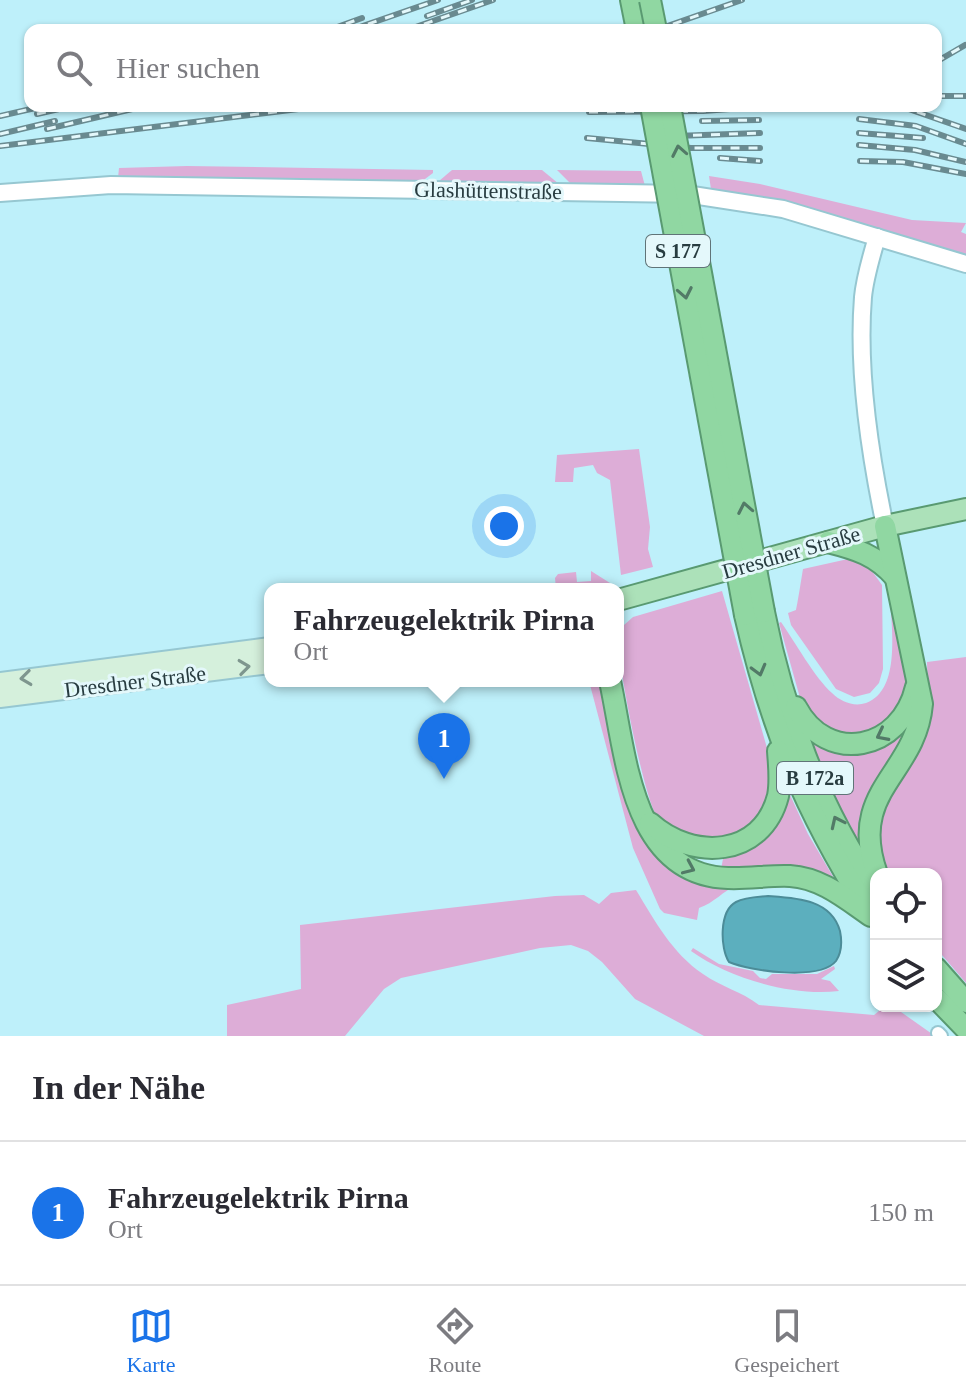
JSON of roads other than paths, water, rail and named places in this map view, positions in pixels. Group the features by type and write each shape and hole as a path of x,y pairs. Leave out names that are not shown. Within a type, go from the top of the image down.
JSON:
{"highway":[{"path":"631,0 636,24"},
{"path":"650,0 655,24"},
{"name":"S 177","path":"652,112 755,614"},
{"name":"S 177","path":"671,112 755,614"},
{"path":"876,868 869,841 871,815 881,789 912,745 919,727 922,704 885,526"},
{"path":"828,542 867,553 895,577"},
{"name":"B 172a","path":"755,614 774,657 807,760 845,840 870,880"},
{"name":"B 172a","path":"755,614 774,724 790,766 826,843 870,913"},
{"path":"774,657 802,718 822,735 844,743 884,736 900,723 915,693 917,671"},
{"path":"611,687 631,779 641,811 659,847 687,868 711,876 809,879 835,891 870,916"},
{"path":"641,811 668,837 694,847 723,848 751,836 767,818 778,794 779,766 774,724"},
{"path":"942,975 966,1002"},
{"path":"942,1004 966,1029"}],"main road":[{"name":"Dresdner Straße","path":"624,598 885,526 966,509"},
{"name":"Dresdner Straße","path":"0,682 264,648"},
{"name":"Dresdner Straße","path":"0,698 264,665"}],"street":[{"name":"Glashüttenstraße","path":"0,193 111,185 686,194 783,209 966,264"},
{"path":"877,237 866,279 862,320 869,433 885,526"}],"water":[{"path":"768,896 811,902 829,912 841,935 836,961 828,967 801,972 768,971 729,962 723,939 726,913 740,900"}],"railway":[{"path":"368,24 438,0"},
{"path":"427,16 472,0"},
{"path":"424,24 493,0"},
{"path":"673,24 742,0"},
{"path":"346,24 362,18"},
{"path":"942,58 965,45"},
{"path":"942,96 966,96"},
{"path":"0,116 24,111"},
{"path":"37,114 46,112"},
{"path":"47,129 119,112"},
{"path":"0,146 275,112"},
{"path":"917,112 966,129"},
{"path":"859,119 916,126 966,144"},
{"path":"702,121 759,120"},
{"path":"0,134 55,121"},
{"path":"675,136 760,133"},
{"path":"859,133 923,138"},
{"path":"587,138 691,148 760,148"},
{"path":"859,145 915,150 966,162"},
{"path":"720,158 760,161"},
{"path":"860,161 903,162 966,174"}],"place":[{"name":"Fahrzeugelektrik Pirna","path":"444,779"}]}
